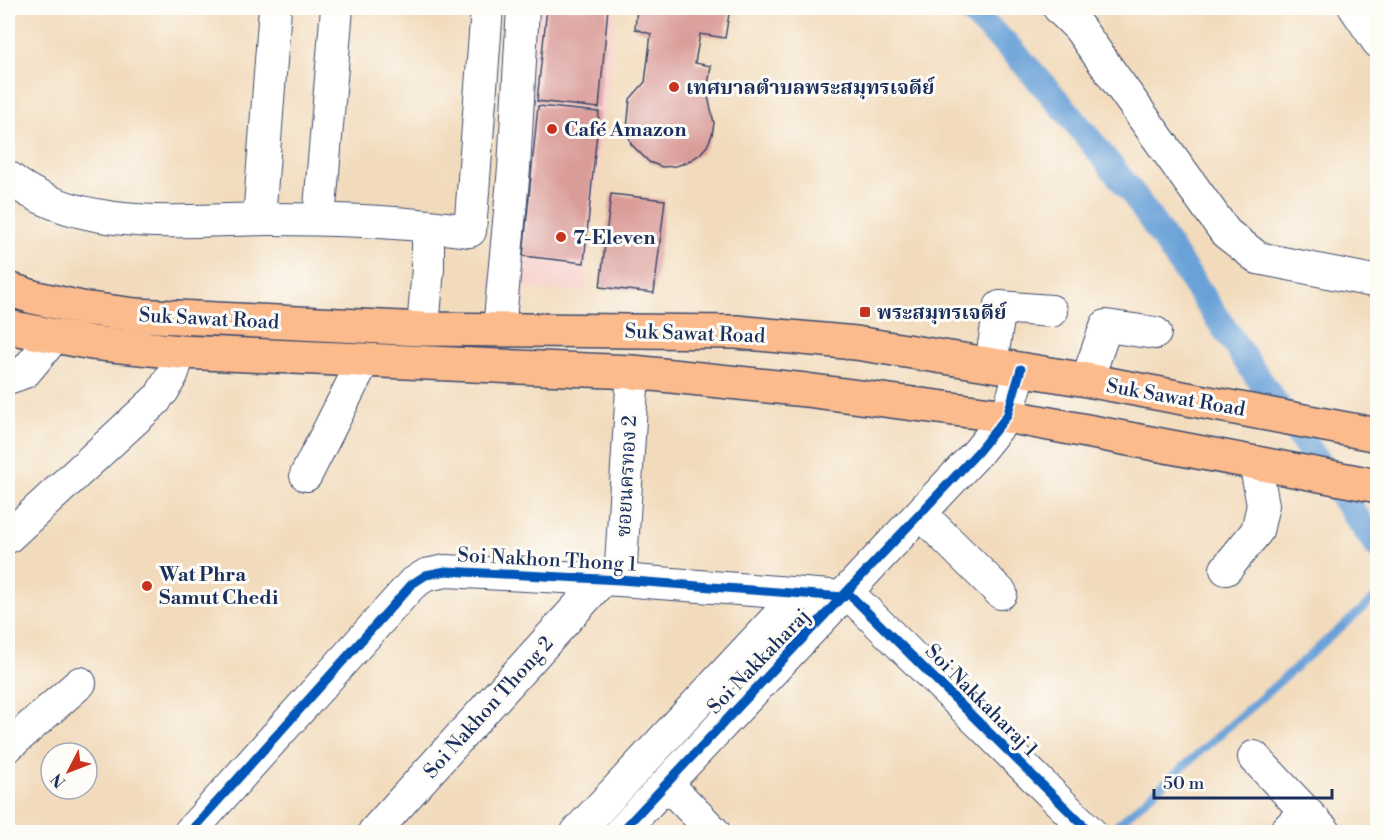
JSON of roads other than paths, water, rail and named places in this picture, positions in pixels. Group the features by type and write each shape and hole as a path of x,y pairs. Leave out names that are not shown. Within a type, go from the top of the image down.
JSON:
{"main road":[{"name":"Suk Sawat Road","path":"8,289 82,308 136,315 423,329 736,332 856,343 1086,380 1363,432"},
{"name":"Suk Sawat Road","path":"8,327 92,342 180,352 633,372 806,390 1007,416 1377,486"}],"street":[{"path":"259,219 275,8"},
{"path":"318,219 337,8"},
{"path":"8,177 22,189 87,214 145,220 318,219 396,222 470,231 487,8"},
{"path":"499,330 514,168 523,8"},
{"path":"1059,8 1079,28 1226,233 1258,258 1377,282"},
{"path":"1355,8 1377,42"},
{"path":"423,329 428,268 428,226"},
{"name":"Soi Nakkaharaj","path":"621,832 846,595 977,453 1007,416 1006,367 1000,307 1052,311"},
{"path":"1086,380 1106,326 1155,333"},
{"path":"8,378 25,372 55,336"},
{"path":"8,537 160,396 172,375 180,352"},
{"path":"306,475 364,360"},
{"name":"ซอยนครทอง 2","path":"611,580 633,372"},
{"path":"1226,569 1257,531 1263,506 1259,463"},
{"path":"921,514 1000,593"},
{"name":"Soi Nakhon Thong 1","path":"190,832 412,584 426,575 446,571 846,595"},
{"name":"Soi Nakhon Thong 2","path":"374,832 611,580"},
{"path":"577,832 800,594"},
{"name":"Soi Nakkaharaj 1","path":"846,595 1090,832"},
{"path":"8,746 80,683"},
{"path":"1254,757 1305,825"},
{"path":"667,784 714,832"}],"waterway":[{"path":"967,8 1012,50 1069,114 1134,195 1249,365 1378,547"},
{"path":"1109,832 1378,595"}],"place":[{"name":"เทศบาลตำบลพระสมุทรเจดีย์","path":"674,87"},
{"name":"Café Amazon","path":"552,129"},
{"name":"7-Eleven","path":"561,237"},
{"name":"พระสมุทรเจดีย์","path":"865,312"},
{"name":"Wat Phra Samut Chedi","path":"147,586"}]}
